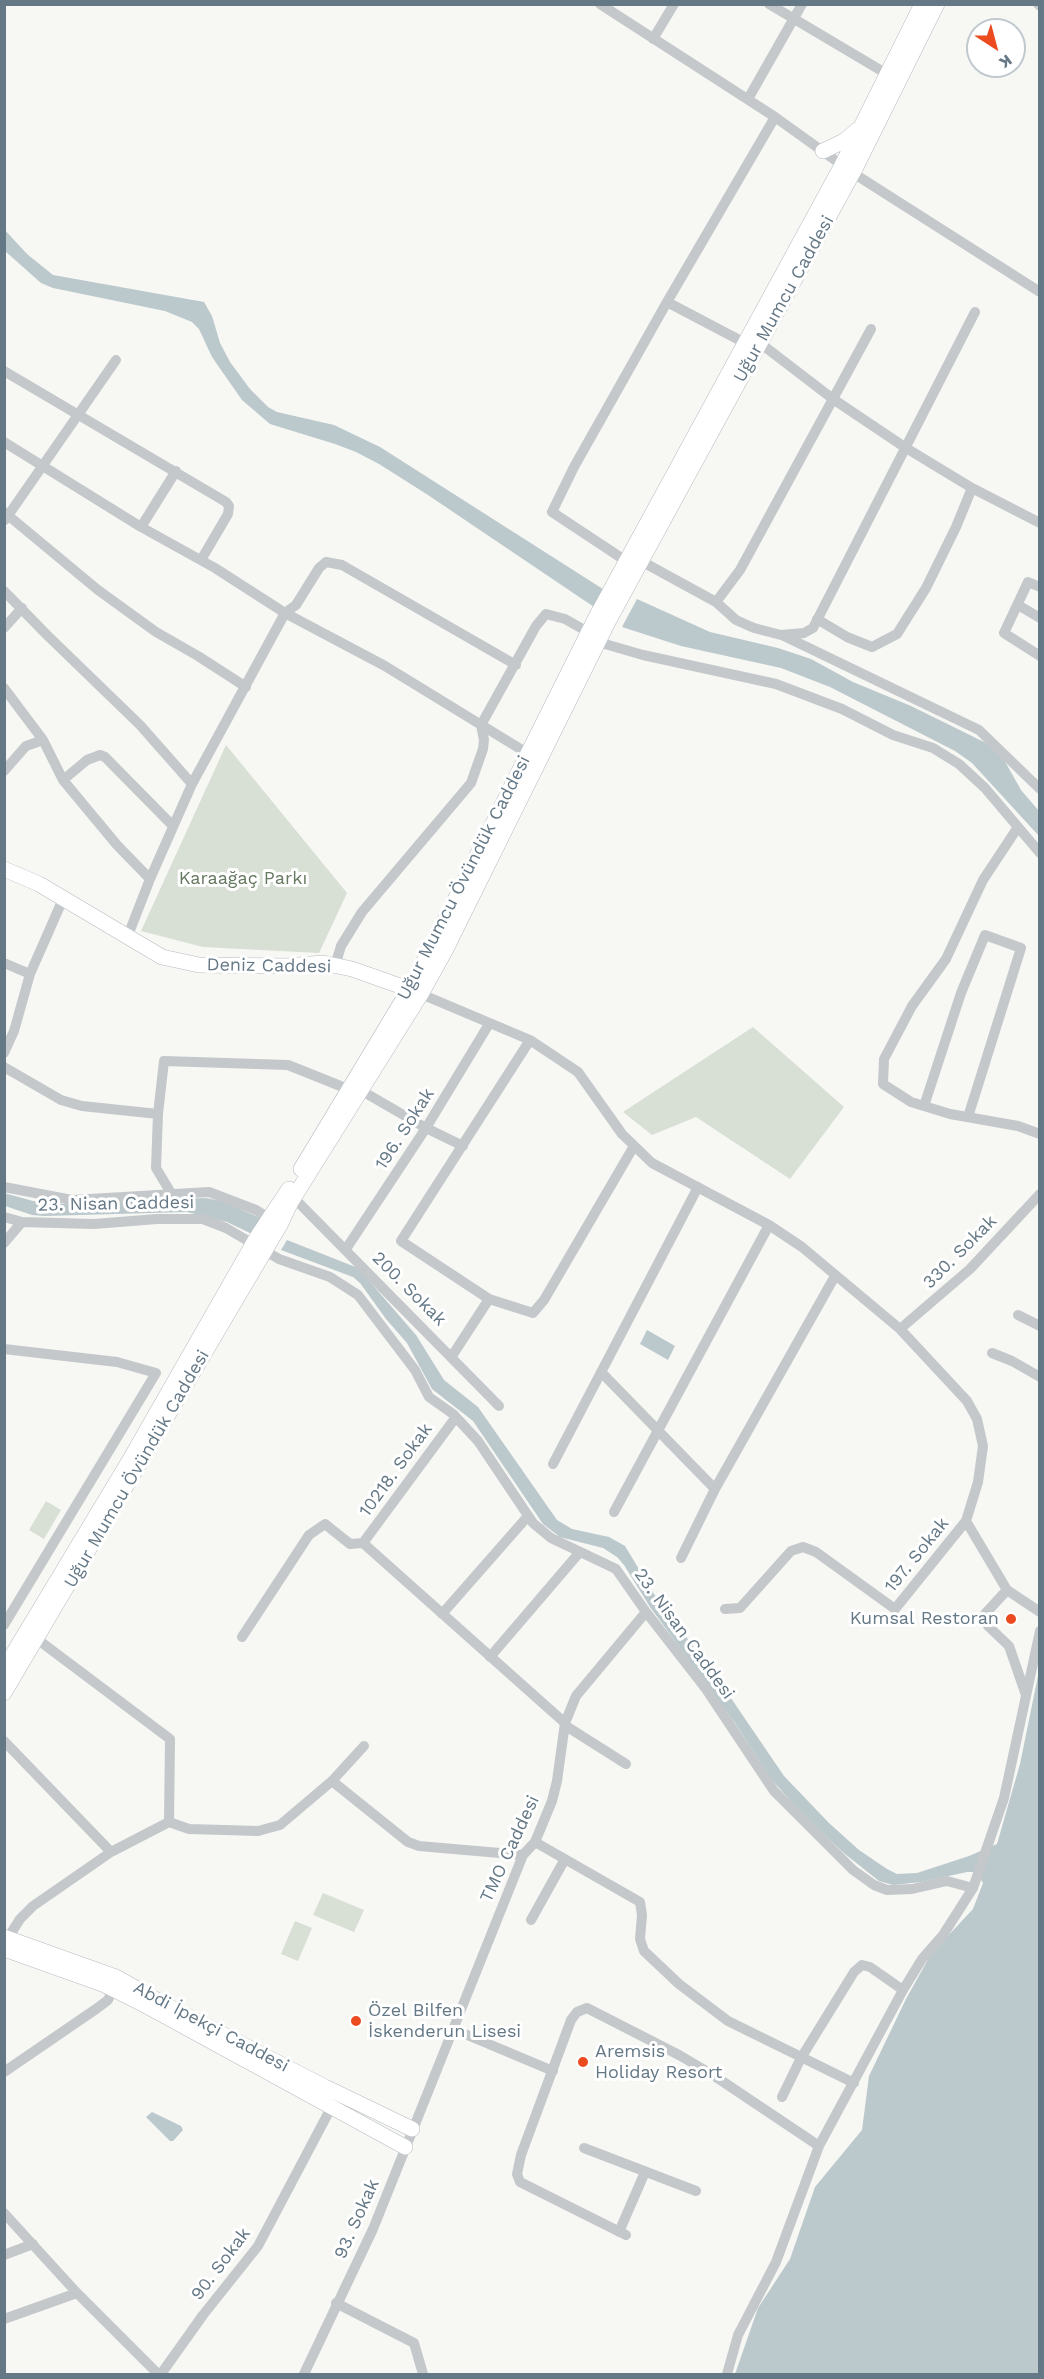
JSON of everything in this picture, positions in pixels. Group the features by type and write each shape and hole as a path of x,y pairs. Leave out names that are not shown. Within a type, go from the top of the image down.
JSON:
{"street":[{"path":"600,4 775,117 847,169 1040,292"},
{"path":"653,39 674,4"},
{"path":"769,4 887,74"},
{"path":"748,99 802,4"},
{"name":"Uğur Mumcu Caddesi","path":"847,169 861,126 922,4"},
{"name":"Uğur Mumcu Caddesi","path":"602,620 937,4"},
{"path":"775,117 667,302 574,467 552,512 633,561 716,602 736,620 754,628 781,635 979,730 1040,789"},
{"path":"823,152 844,141 861,126"},
{"path":"667,302 752,343 906,448 972,488 1040,524"},
{"path":"781,635 804,633 813,628 975,312"},
{"path":"716,602 740,570 871,330"},
{"path":"117,360 6,516 98,590 156,632 246,687"},
{"path":"4,371 226,502 229,506 228,514 201,560"},
{"path":"4,442 285,613 385,666 527,753"},
{"path":"141,527 176,471"},
{"path":"817,619 847,637 872,647 897,634 926,588 972,488"},
{"path":"127,938 192,784 285,613 296,605 326,562 338,564 516,665"},
{"path":"1040,587 1028,582 1004,633 1040,656"},
{"path":"4,591 54,643 140,725 192,784"},
{"path":"1018,605 1040,618"},
{"path":"4,628 22,608"},
{"path":"335,966 341,946 362,912 471,783 483,749 481,725 536,626 546,614 565,619 593,637 644,655 776,684 842,709 893,735 933,748 959,764 985,788 1040,853"},
{"name":"Uğur Mumcu Övündük Caddesi","path":"415,991 527,753 602,620"},
{"name":"Uğur Mumcu Övündük Caddesi","path":"4,1669 266,1234 294,1198 355,1090 456,928 593,637"},
{"path":"4,688 43,740 63,780 150,879"},
{"path":"4,771 26,746 43,740"},
{"path":"63,780 87,760 100,755 105,757 173,826"},
{"path":"1018,827 984,880 946,959 912,1006 884,1059 883,1084 911,1102 968,1118 1018,1126 1040,1134"},
{"name":"Deniz Caddesi","path":"4,869 39,884 162,957 199,965 287,966 323,963 415,991"},
{"path":"4,1053 14,1031 30,974 63,899"},
{"path":"924,1106 961,993 985,935 1022,948 968,1118"},
{"path":"4,963 30,974"},
{"path":"415,991 530,1040 578,1072 622,1134 652,1162 769,1225 802,1247 900,1329"},
{"name":"196. Sokak","path":"346,1249 426,1128 489,1024"},
{"name":"200. Sokak","path":"489,1299 401,1241 530,1040"},
{"path":"171,1193 156,1168 158,1114 164,1061 288,1065 355,1090 463,1146"},
{"path":"4,1067 61,1100 82,1106 158,1114"},
{"name":"Uğur Mumcu Övündük Caddesi","path":"4,1693 38,1639 266,1234 282,1200 355,1090"},
{"path":"452,1356 489,1299 532,1313 544,1300 634,1146"},
{"path":"4,1187 72,1200 209,1192 232,1200 266,1234"},
{"path":"553,1464 698,1187"},
{"name":"330. Sokak","path":"900,1329 970,1269 1040,1194"},
{"name":"200. Sokak","path":"294,1198 499,1406"},
{"name":"23. Nisan Caddesi","path":"4,1217 22,1222 94,1224 157,1219 203,1219 266,1234 279,1259 330,1277 358,1295 415,1370 429,1397 456,1417 478,1441 533,1523 551,1538 616,1569 646,1612 706,1689 774,1791 852,1870 873,1885 887,1890 912,1889 947,1881 973,1888"},
{"path":"4,1243 22,1222"},
{"path":"614,1512 769,1225"},
{"path":"681,1558 715,1489 835,1276"},
{"path":"1018,1315 1040,1326"},
{"name":"197. Sokak","path":"725,1609 740,1608 791,1551 803,1547 816,1552 895,1609 966,1521 978,1482 983,1446 977,1419 967,1401 900,1329"},
{"path":"4,1349 117,1362 156,1373 4,1625"},
{"path":"992,1353 1012,1360 1040,1377"},
{"path":"601,1372 715,1489"},
{"name":"10218. Sokak","path":"363,1543 456,1417"},
{"path":"442,1614 528,1516"},
{"path":"966,1521 1007,1590 1040,1612"},
{"path":"242,1637 309,1535 325,1524 350,1544 363,1543 566,1725 626,1764"},
{"path":"490,1657 579,1552"},
{"path":"1007,1590 985,1614 988,1626 1009,1646 1027,1696"},
{"name":"TMO Caddesi","path":"405,2147 523,1855 535,1842 552,1801 566,1725 576,1696 646,1612"},
{"path":"727,2374 738,2335 776,2262 819,2146 903,1990 922,1959 943,1935 973,1888 1004,1798 1040,1631"},
{"path":"38,1639 170,1739 169,1822"},
{"path":"4,1741 111,1852"},
{"path":"6,1941 20,1919 33,1906 111,1852 169,1822 189,1829 258,1831 280,1825 332,1781 364,1746"},
{"path":"332,1781 408,1842 419,1846 523,1855"},
{"path":"535,1842 640,1902 642,1915 640,1940 644,1951 679,1984 728,2021 854,2083"},
{"path":"531,1920 565,1859"},
{"name":"Abdi İpekçi Caddesi","path":"6,1941 113,1989 405,2147"},
{"name":"Abdi İpekçi Caddesi","path":"6,1941 116,1977 325,2087 412,2129"},
{"path":"782,2097 801,2058 854,1972 862,1965 870,1967 903,1990"},
{"path":"4,2072 108,2000 113,1989"},
{"path":"645,2172 623,2234 520,2182 517,2174 521,2155 571,2020 577,2012 587,2008 704,2070 819,2146"},
{"path":"453,2029 553,2071"},
{"name":"90. Sokak","path":"160,2374 258,2246 332,2106"},
{"name":"93. Sokak","path":"304,2374 373,2229 405,2147"},
{"path":"584,2148 696,2191"},
{"path":"4,2213 77,2293 160,2374"},
{"path":"4,2255 33,2244"},
{"path":"5,2318 77,2293"},
{"path":"336,2303 414,2343 423,2374"}],"green space":[{"name":"Karaağaç Parkı","path":"226,745 347,893 319,953 203,947 141,931"},
{"path":"753,1027 844,1107 790,1179 696,1117 652,1135 623,1112"},
{"path":"46,1501 61,1510 44,1539 29,1530"},
{"path":"323,1893 364,1910 354,1932 313,1915"},
{"path":"295,1921 312,1928 298,1961 281,1954"}],"shaded area":[{"path":"4,229 27,254 53,275 204,302 230,362 250,389 268,407 277,412 334,425 380,447 606,591 597,609 379,464 335,444 270,424 242,400 212,357 199,329 192,322 165,311 53,288 41,283 5,251"},
{"path":"637,599 710,632 778,648 811,659 853,682 911,706 984,742 1003,758 1021,790 1039,811 1039,836 972,763 955,751 830,687 781,668 681,646 622,627"},
{"path":"4,1193 33,1201 57,1204 206,1198 221,1201 263,1219 252,1234 227,1222 187,1212 32,1215 5,1206"},
{"path":"287,1240 358,1268 416,1335 444,1380 478,1407 557,1520 572,1529 609,1537 625,1546 654,1594 720,1682 784,1776 829,1823 859,1850 887,1869 897,1874 917,1873 997,1844 1020,1764 1039,1671 1039,2374 735,2374 758,2308 790,2259 815,2187 862,2130 869,2076 906,1999 931,1954 973,1909 983,1883 976,1872 967,1872 921,1882 893,1885 879,1881 845,1854 804,1816 772,1780 735,1723 650,1607 617,1557 603,1548 560,1537 543,1524 473,1421 432,1389 407,1343 360,1283 353,1277 281,1250"},
{"path":"647,1330 675,1346 668,1360 640,1344"},
{"path":"152,2112 181,2126 183,2130 173,2141 170,2141 146,2117"}],"place":[{"name":"Kumsal Restoran","path":"1011,1619"},
{"name":"Özel Bilfen İskenderun Lisesi","path":"356,2021"},
{"name":"Aremsis Holiday Resort","path":"583,2062"}]}
